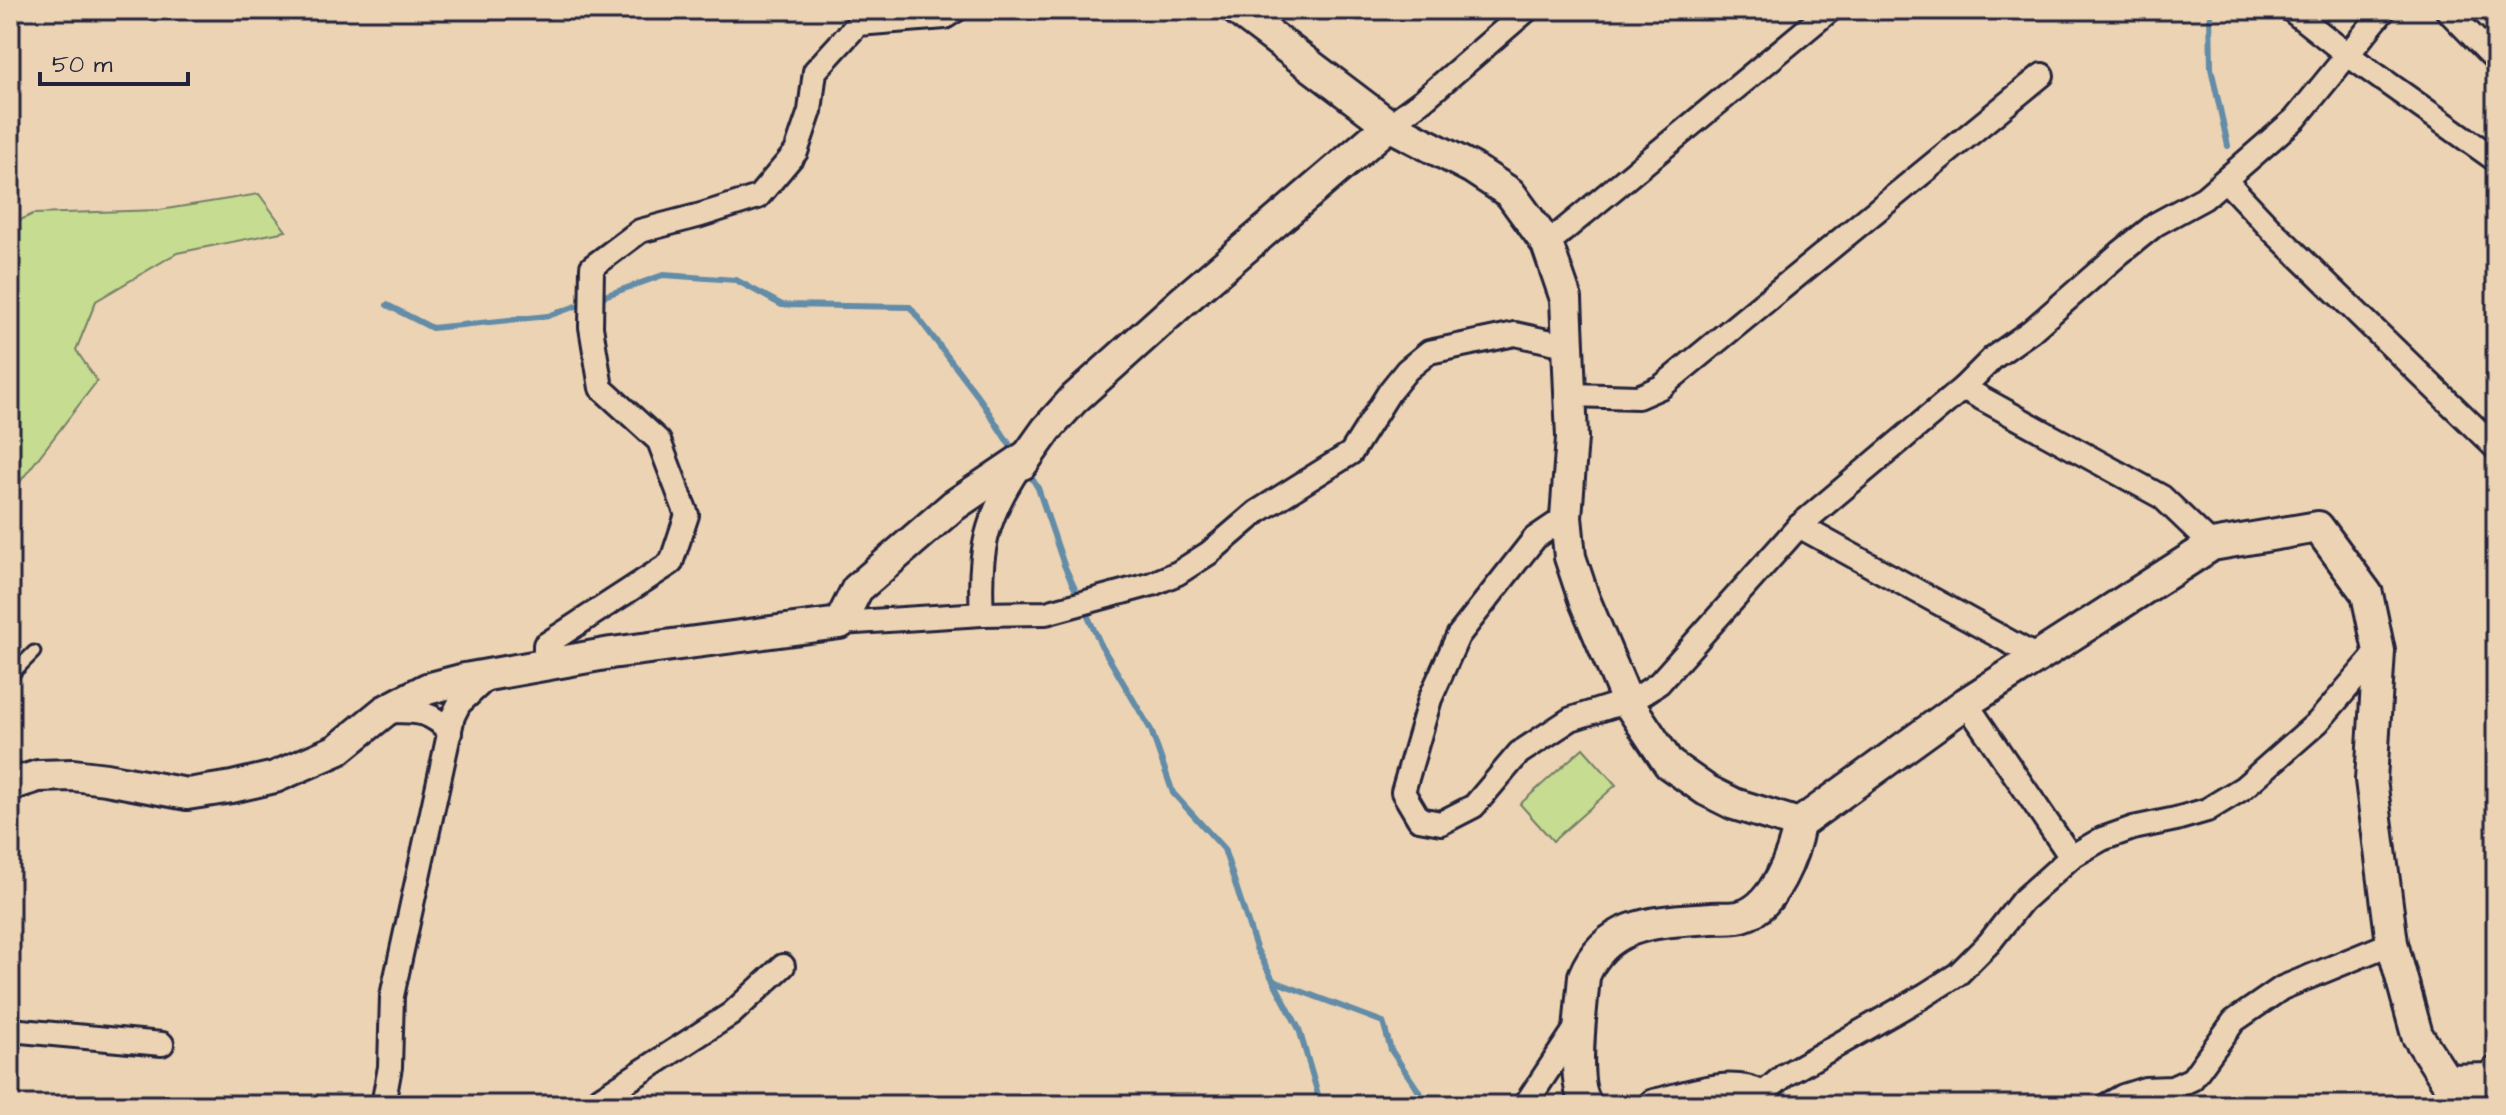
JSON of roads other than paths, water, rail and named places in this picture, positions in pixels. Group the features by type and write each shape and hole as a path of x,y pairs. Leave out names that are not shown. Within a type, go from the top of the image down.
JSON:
{"street":[{"path":"545,665 545,645 671,563 687,515 659,441 601,388 591,327 592,267 640,231 758,197 796,152 810,111 815,71 858,24 945,17 956,10"},
{"path":"1237,10 1389,125 1472,168 1510,193 1547,244 1566,299 1570,346 1572,438 1566,517 1570,557 1584,599 1627,701 1669,764 1706,790 1734,804 1799,824"},
{"path":"982,614 980,579 987,528 1001,494 1047,429 1074,399 1183,301 1527,10"},
{"path":"1547,244 1830,10"},
{"path":"2291,10 2348,55 2496,160"},
{"path":"1566,517 1535,538 1458,636 1430,699 1403,792 1419,819 1441,823 1474,806 1519,753 1571,719 1637,698 1659,683 1799,526 1963,388 1994,357 2031,331 2144,233 2204,198 2296,118 2384,10"},
{"path":"2447,10 2496,60"},
{"path":"1571,395 1638,397 1661,387 2042,75"},
{"path":"2225,180 2273,231 2496,448"},
{"path":"10,785 38,776 73,775 187,794 232,787 275,777 337,750 385,711 427,689 490,675 611,653 840,623 1046,613 1152,584 1178,573 1209,553 1257,512 1351,453 1390,391 1407,370 1429,352 1515,334 1570,346"},
{"path":"1963,388 2162,497 2212,545"},
{"path":"840,623 857,589 953,506 1025,460"},
{"path":"1799,526 2037,657"},
{"path":"1587,1105 1581,1098 1578,1076 1584,976 1606,943 1632,928 1659,922 1742,916 1761,905 1779,881 1796,842 1799,824 1966,703 2212,545 2318,527 2367,594 2379,651 2371,780 2392,943 2417,1035 2446,1080 2491,1079 2496,1072"},
{"path":"1654,1105 1731,1089 1749,1090 1762,1101 1785,1075 1958,974 1989,943 2022,901 2071,857 2112,835 2207,810 2243,788 2318,722 2379,651"},
{"path":"383,1105 390,1067 392,996 450,733 459,704 490,675"},
{"path":"1966,703 2071,857"},
{"path":"385,711 425,713 441,721 450,733"},
{"path":"2107,1105 2145,1089 2172,1088 2192,1079 2234,1021 2282,988 2392,943"},
{"path":"590,1105 731,1014 783,966"},
{"path":"1525,1105 1581,1020"},
{"path":"10,1030 162,1044"}],"lane":[{"path":"10,676 34,652"}],"waterway":[{"path":"2210,10 2211,68 2228,146"},
{"path":"596,299 663,275 736,280 782,305 910,307 980,399 1015,453"},
{"path":"387,305 432,328 548,316 585,303"},
{"path":"1028,472 1038,488 1064,565 1079,598"},
{"path":"1084,608 1101,645 1151,730 1173,793 1224,849 1256,948 1299,1029 1321,1105"},
{"path":"1274,981 1383,1022 1391,1050 1428,1105"}]}
